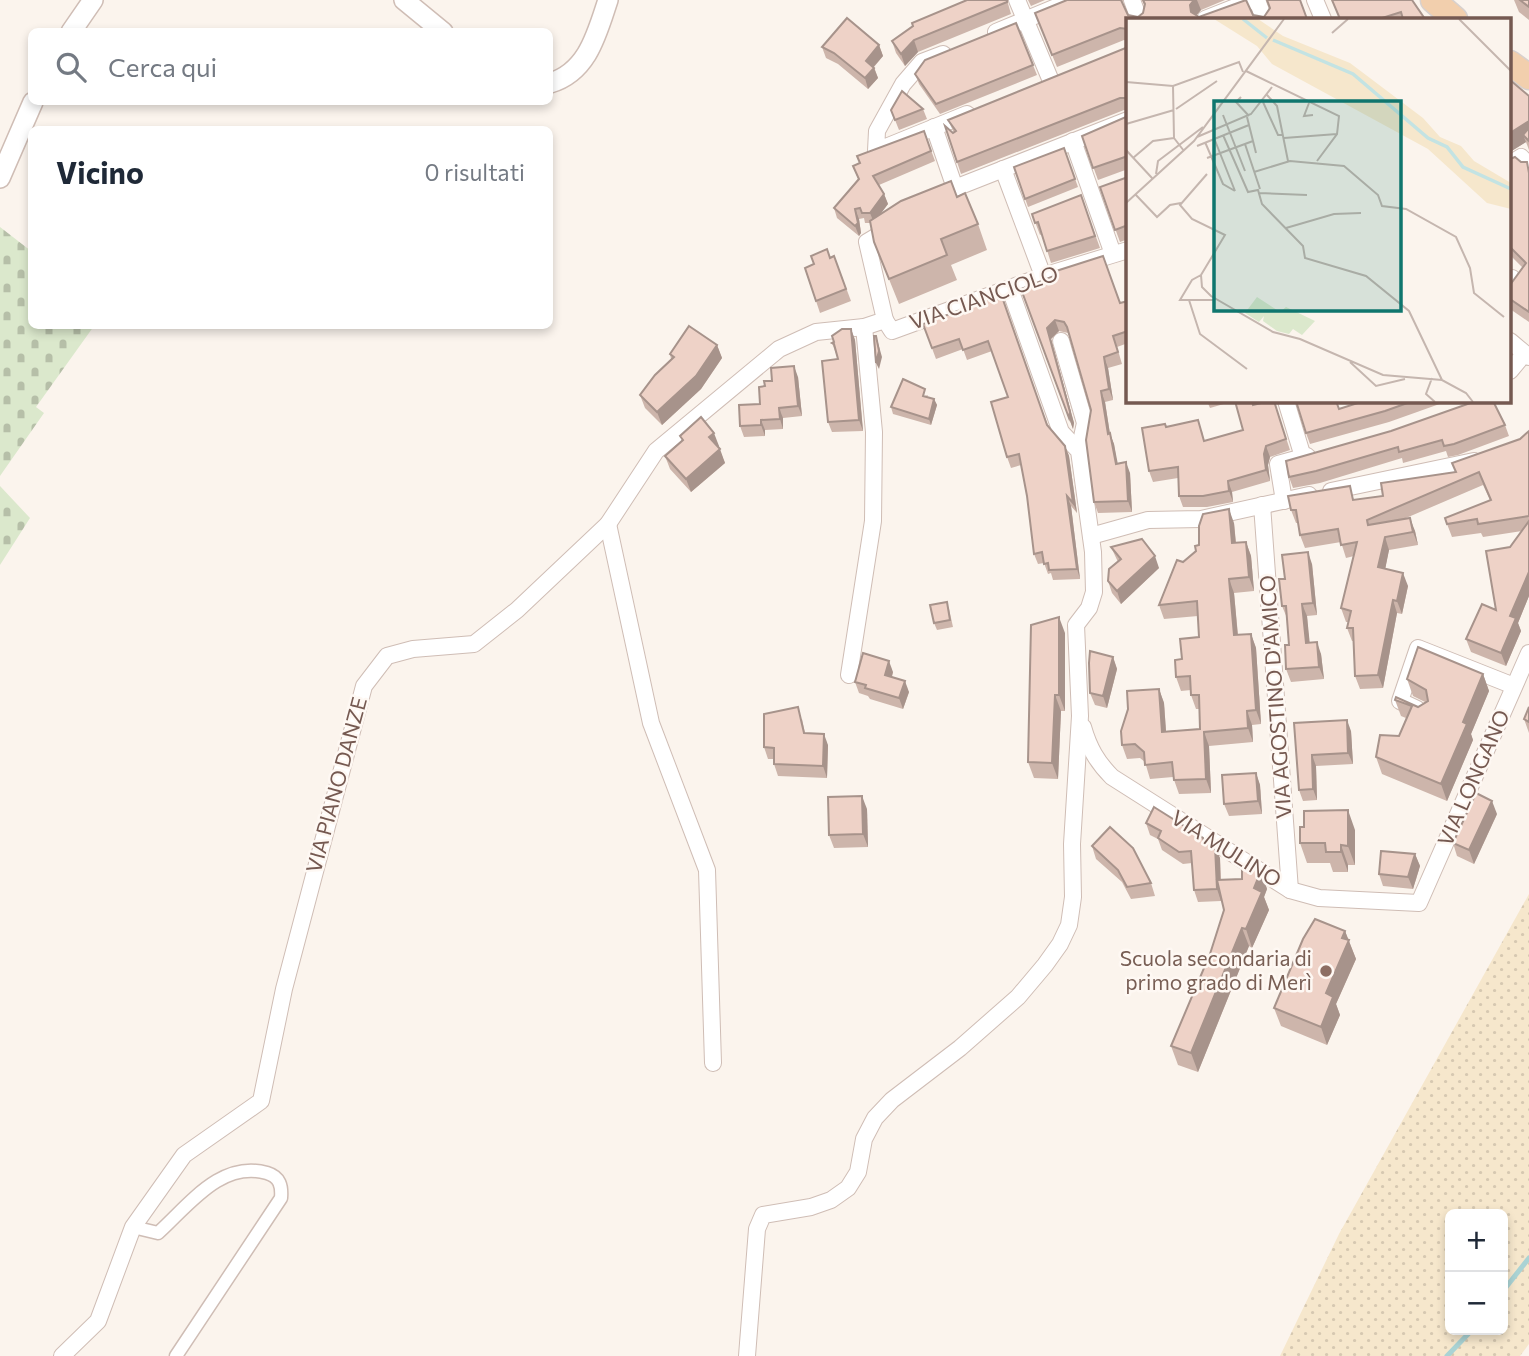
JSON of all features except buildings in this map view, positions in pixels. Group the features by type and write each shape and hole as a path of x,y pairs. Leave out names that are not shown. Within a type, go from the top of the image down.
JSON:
{"main road":[{"path":"1433,0 1454,18"},
{"path":"1512,64 1529,77"}],"street":[{"path":"404,0 438,28"},
{"path":"553,82 572,70 592,48 608,0"},
{"path":"1017,0 1051,81"},
{"path":"987,36 1073,0"},
{"path":"1132,0 1139,18"},
{"path":"1208,18 1255,0 1264,18"},
{"path":"1315,0 1323,18"},
{"path":"73,28 85,4"},
{"path":"961,46 922,62 903,84 877,131 876,151 986,107"},
{"path":"0,178 32,105"},
{"path":"885,320 867,242 955,188 1126,121"},
{"path":"934,127 955,188"},
{"path":"1073,141 1092,193 1121,252"},
{"path":"1512,163 1521,157 1529,165"},
{"path":"1003,169 1028,218 1043,276"},
{"name":"VIA CIANCIOLO","path":"885,320 892,331 1043,276 1121,252"},
{"path":"1010,289 1061,432 1079,450"},
{"name":"VIA PIANO DANZE","path":"62,1356 98,1321 133,1227 184,1155 261,1101 284,989 364,686 387,656 413,649 474,644 517,610 608,524 656,451 779,349 816,332 864,327 885,320"},
{"path":"849,675 873,521 874,432 864,327"},
{"path":"747,1356 757,1229 763,1215 811,1207 831,1200 848,1188 858,1172 864,1139 875,1118 892,1100 960,1048 1018,997 1060,944 1069,925 1073,897 1072,844 1080,716 1076,625 1089,608 1094,592 1091,536 1079,450 1085,423 1061,341"},
{"path":"1512,343 1526,356 1512,369"},
{"path":"1286,402 1303,457"},
{"path":"1284,500 1278,464 1328,450"},
{"path":"1091,536 1148,520 1201,519 1484,458"},
{"name":"VIA AGOSTINO D'AMICO","path":"1262,505 1290,890"},
{"path":"608,524 651,723 707,870 713,1063"},
{"path":"1424,713 1400,701 1418,648 1514,687"},
{"name":"VIA LONGANO","path":"1419,903 1529,653"},
{"name":"VIA MULINO","path":"1080,716 1087,743 1098,763 1112,777 1290,890 1319,898 1419,903"},
{"path":"133,1227 158,1233 218,1178 238,1170 270,1173 279,1180 282,1188 281,1198 176,1356"}],"sand":[{"path":"1529,894 1529,1344 1520,1356 1280,1356 1339,1234"}],"green space":[{"path":"0,227 28,249 28,329 92,329 36,407 44,413 0,476"},
{"path":"0,486 30,518 0,565"}],"waterway":[{"path":"1508,1285 1529,1258"},
{"path":"1447,1356 1467,1335"}],"place":[{"name":"Scuola secondaria di primo grado di Merì","path":"1326,971"}]}
